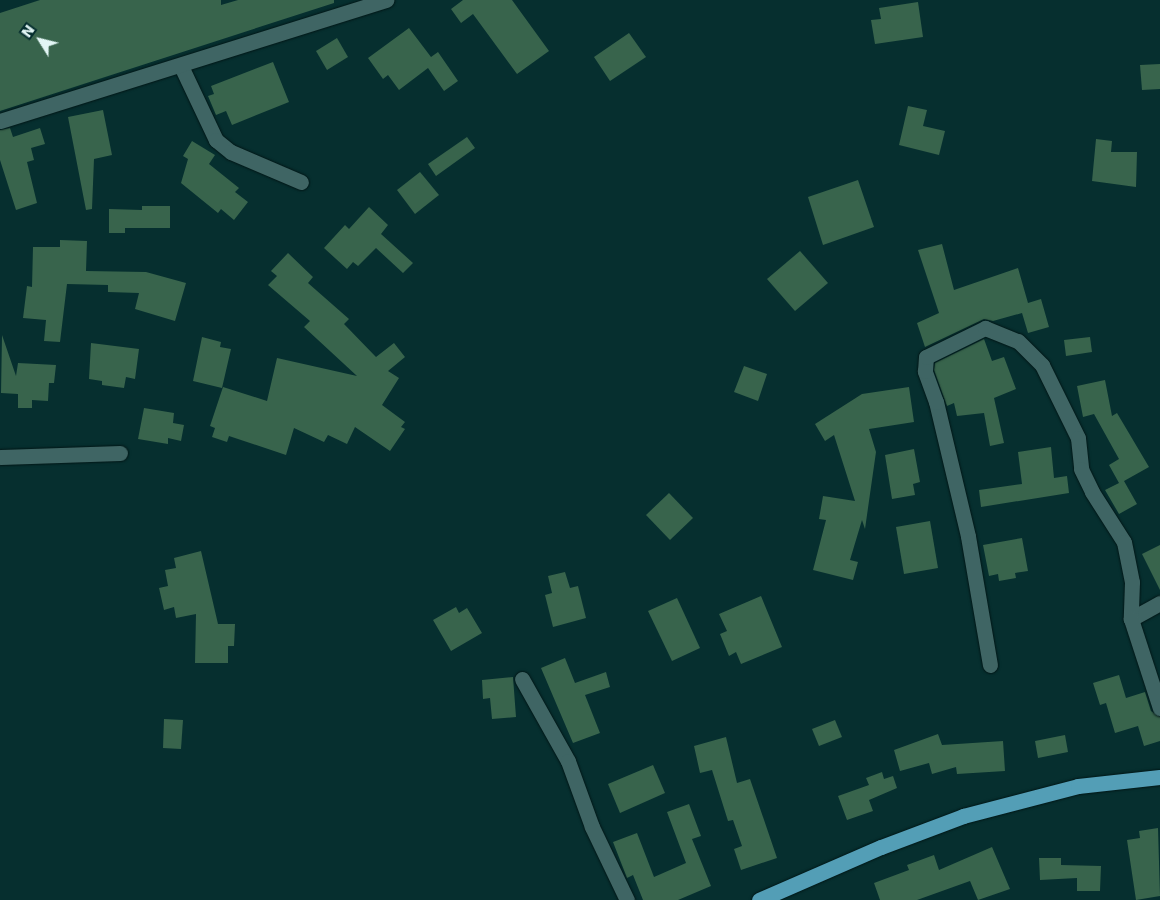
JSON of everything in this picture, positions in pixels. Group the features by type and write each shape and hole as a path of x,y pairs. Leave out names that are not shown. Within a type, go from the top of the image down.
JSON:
{"main road":[{"path":"759,900 881,847 963,816 1078,786 1160,777"}],"street":[{"path":"0,121 181,66 386,0"},
{"path":"181,66 216,140 231,152 301,182"},
{"path":"990,665 968,536 936,402 925,371 926,357 985,328 1018,341 1042,366 1078,438 1081,469 1092,492 1124,542 1132,582 1131,620 1160,708"},
{"path":"0,456 120,453"},
{"path":"1131,620 1160,604"},
{"path":"522,679 568,761 592,827 627,900"}],"building":[{"path":"40,0 221,0 221,5 238,0 334,0 334,3 0,111 0,13"},
{"path":"463,0 512,0 549,51 517,74 473,14 461,23 451,9"},
{"path":"918,2 923,37 875,44 871,20 881,19 879,8"},
{"path":"409,28 431,57 438,52 458,81 444,91 428,68 399,90 388,75 383,79 368,58"},
{"path":"629,33 646,57 610,81 594,57"},
{"path":"337,38 348,57 327,70 316,51"},
{"path":"273,62 289,102 232,125 226,111 216,115 208,96 214,94 211,86"},
{"path":"1160,64 1160,89 1142,90 1140,65"},
{"path":"908,106 927,110 923,126 945,131 939,155 899,145"},
{"path":"103,110 112,155 94,159 92,209 86,210 68,117"},
{"path":"10,128 13,137 40,128 45,144 31,148 34,160 27,162 37,203 16,210 0,160 0,130"},
{"path":"467,137 475,148 436,176 428,164"},
{"path":"1096,139 1112,141 1111,152 1137,152 1136,187 1092,181"},
{"path":"192,141 215,155 209,164 239,188 235,192 248,202 234,220 221,209 218,213 181,183 188,159 183,156"},
{"path":"420,172 439,195 415,214 397,190"},
{"path":"858,180 874,227 823,245 808,197"},
{"path":"142,206 170,206 170,228 125,228 125,233 109,233 109,209 142,210"},
{"path":"369,207 388,225 381,234 413,263 403,273 376,248 358,266 353,262 347,269 324,248 345,225 349,229"},
{"path":"60,240 87,241 86,271 146,272 186,283 175,321 135,309 139,293 108,292 108,285 67,284 60,342 44,341 46,320 23,318 27,286 32,287 33,247 60,247"},
{"path":"942,244 954,290 1018,268 1028,303 1041,299 1049,327 1028,333 1022,313 993,321 984,319 925,347 917,323 939,313 918,250"},
{"path":"800,251 828,283 795,311 767,279"},
{"path":"288,253 313,277 308,283 349,319 344,324 376,357 394,343 405,357 388,371 399,378 382,405 405,422 401,427 405,429 390,451 355,427 347,444 328,435 324,442 294,428 286,455 229,436 227,442 212,437 215,428 210,426 223,387 267,401 277,358 357,376 304,327 310,321 268,285 277,276 271,271"},
{"path":"2,335 16,376 18,363 56,365 54,383 49,383 48,401 32,400 32,408 18,408 18,394 1,393"},
{"path":"202,337 221,342 220,347 231,349 222,388 193,381"},
{"path":"1090,337 1092,352 1066,356 1064,340"},
{"path":"984,339 992,361 1004,357 1016,389 994,398 1004,443 990,446 984,413 957,416 954,403 947,406 934,370 935,363"},
{"path":"91,343 139,349 135,379 126,377 124,388 102,385 102,381 89,379"},
{"path":"744,366 767,374 758,401 734,392"},
{"path":"1105,380 1112,416 1117,413 1149,467 1124,481 1137,504 1119,514 1105,490 1119,483 1109,465 1119,459 1094,414 1083,417 1077,386"},
{"path":"909,387 914,422 869,429 876,452 865,529 862,520 850,560 858,562 853,580 813,570 826,520 819,519 823,496 855,501 834,435 825,441 815,424 862,394"},
{"path":"144,408 174,413 173,423 184,425 181,441 168,438 168,444 138,439"},
{"path":"1051,447 1054,478 1067,476 1069,493 981,507 979,490 1022,484 1018,452"},
{"path":"914,449 920,482 913,484 915,495 892,499 885,455"},
{"path":"669,493 693,518 670,540 646,515"},
{"path":"930,521 938,568 904,574 896,527"},
{"path":"1022,538 1028,571 1015,573 1016,578 999,581 998,574 989,576 983,545"},
{"path":"1160,545 1160,590 1142,554"},
{"path":"201,551 218,624 235,624 234,646 228,646 228,663 195,663 196,614 176,618 174,607 164,610 159,588 168,586 165,570 176,568 174,558"},
{"path":"565,572 570,588 578,586 586,618 553,627 545,595 552,593 548,576"},
{"path":"761,596 782,647 741,664 736,652 729,656 720,634 727,631 719,614"},
{"path":"677,598 700,648 672,661 648,611"},
{"path":"456,607 459,613 467,608 482,633 451,651 433,620"},
{"path":"565,658 575,683 606,672 610,687 585,695 600,733 573,743 541,668"},
{"path":"1119,675 1126,698 1145,692 1151,711 1160,717 1160,741 1144,746 1138,726 1115,733 1106,703 1100,705 1093,683"},
{"path":"513,677 516,717 492,719 490,698 483,699 482,680"},
{"path":"164,719 183,720 181,749 163,748"},
{"path":"835,720 842,737 819,746 812,729"},
{"path":"938,734 942,745 1003,741 1005,771 957,774 956,767 932,774 929,763 900,771 894,750"},
{"path":"1065,735 1068,752 1038,758 1035,741"},
{"path":"726,737 737,783 750,779 777,858 741,870 734,849 742,846 733,820 728,821 712,770 700,773 694,746"},
{"path":"653,765 665,793 620,813 608,784"},
{"path":"882,772 884,779 893,776 897,788 869,800 873,811 847,820 838,796 869,785 866,778"},
{"path":"689,804 701,836 692,839 711,886 678,900 643,900 633,875 627,878 613,842 637,833 654,877 686,863 667,812"},
{"path":"1158,828 1160,896 1136,900 1127,840 1140,838 1139,831"},
{"path":"992,847 1010,889 978,900 970,881 917,900 880,900 874,883 909,870 907,865 934,855 939,870"},
{"path":"1039,858 1061,858 1061,865 1101,866 1100,891 1077,891 1077,878 1040,880"}]}
